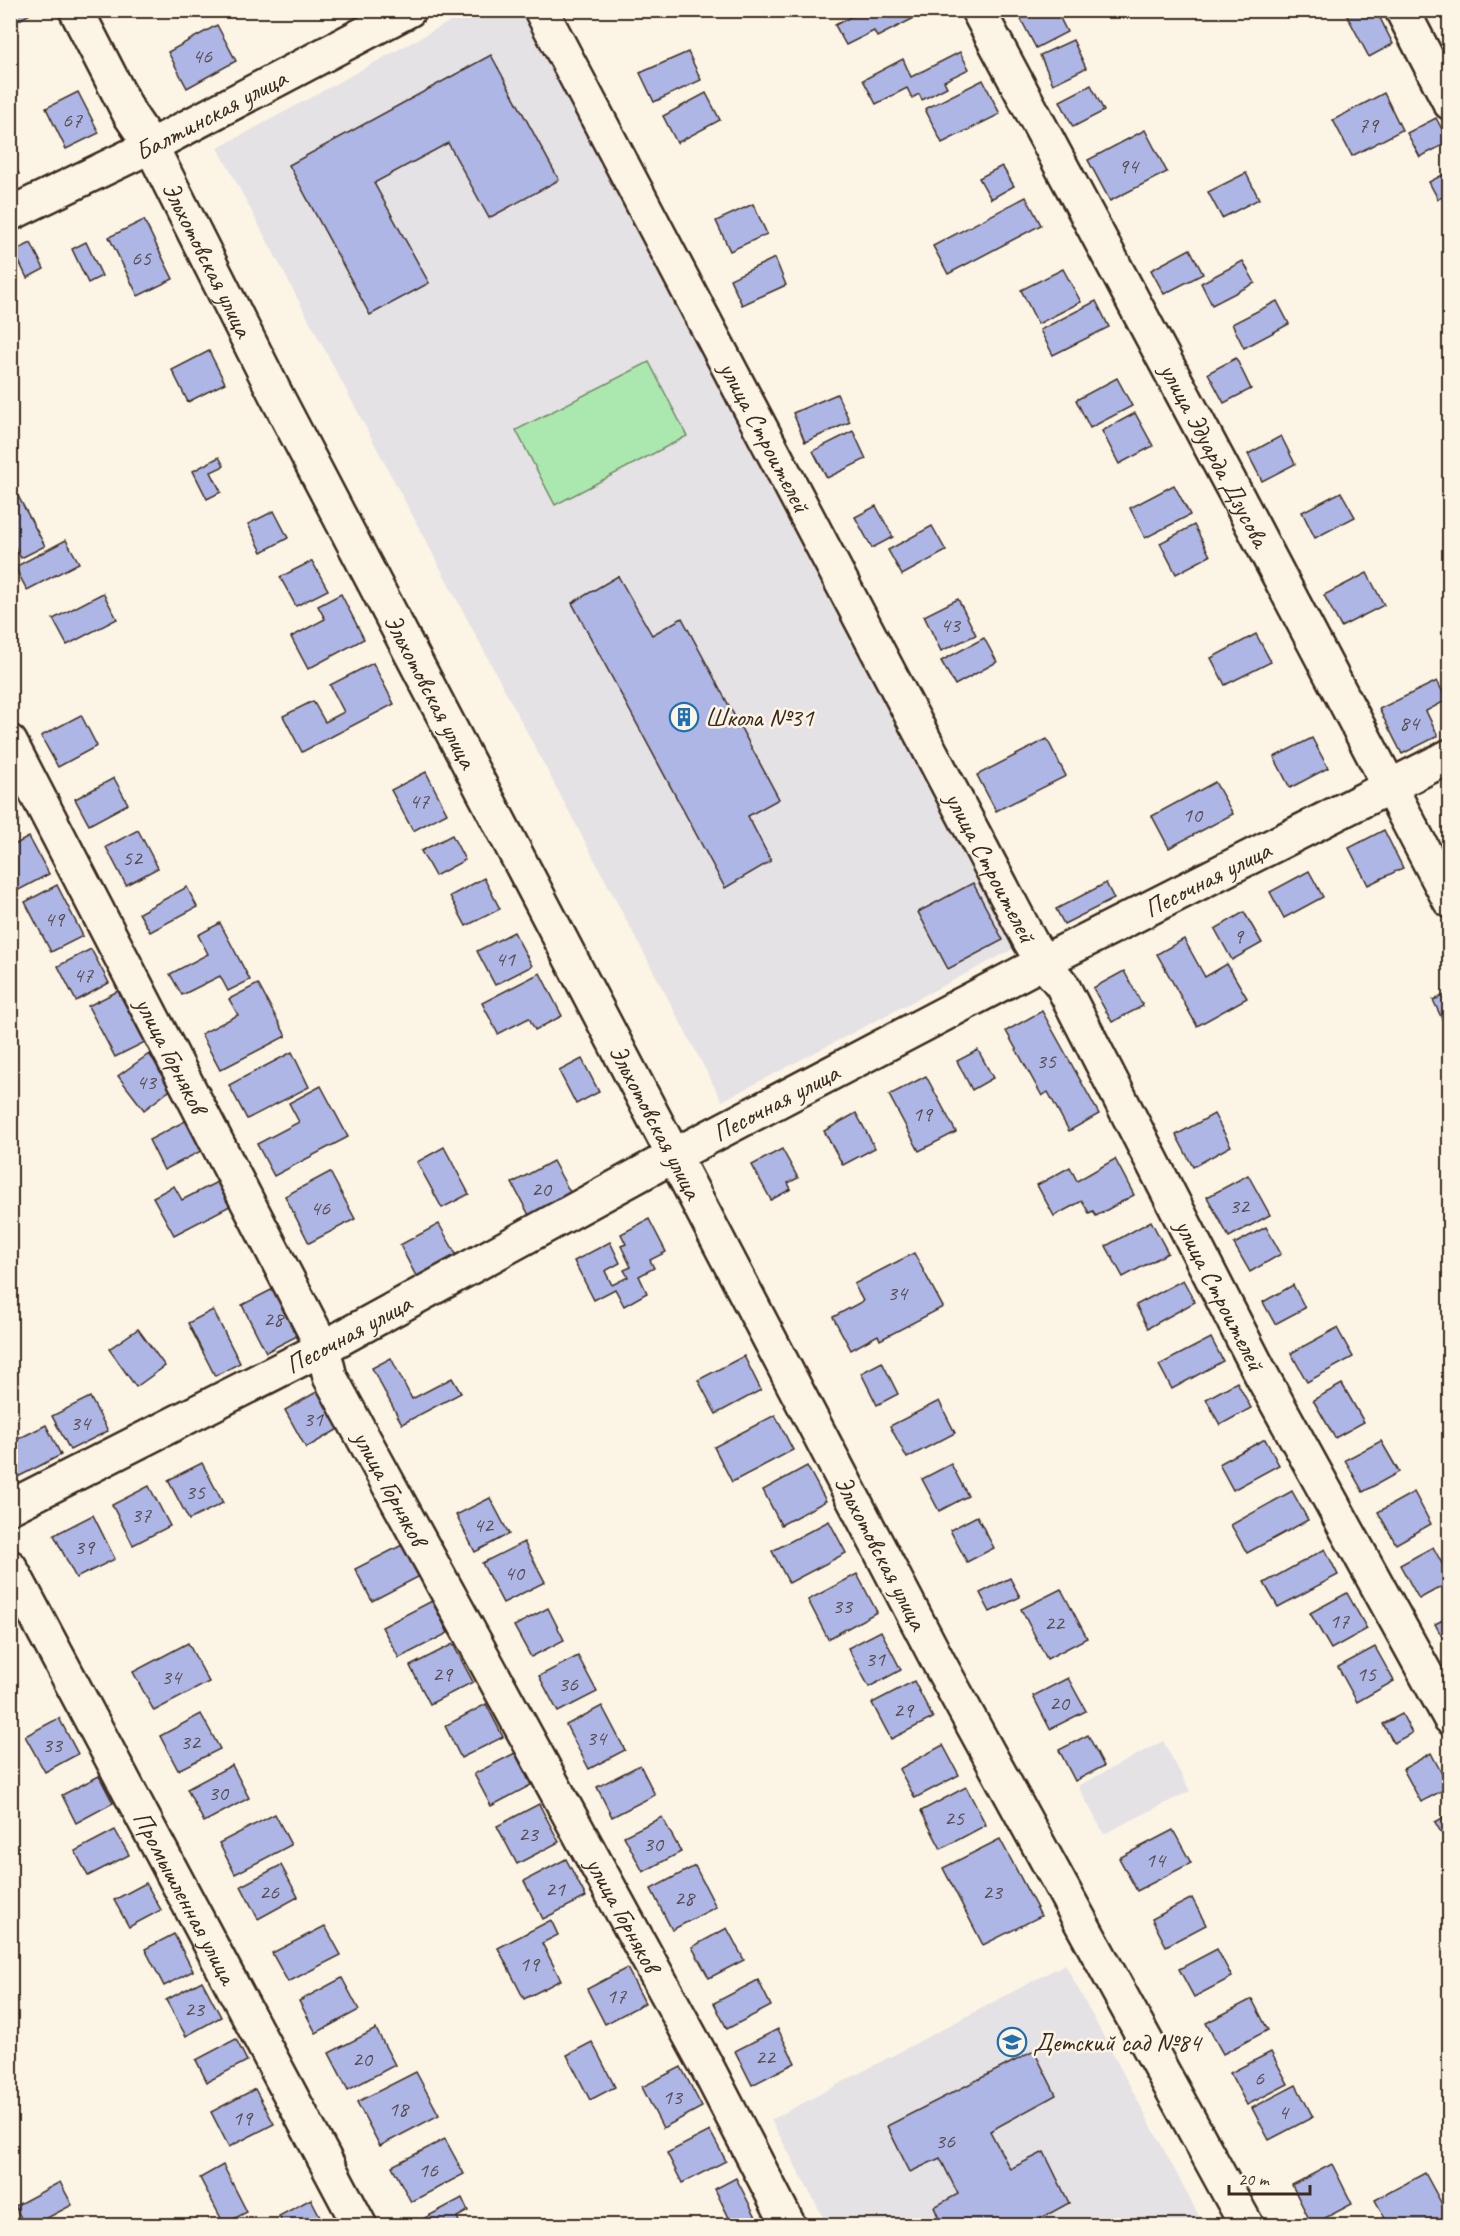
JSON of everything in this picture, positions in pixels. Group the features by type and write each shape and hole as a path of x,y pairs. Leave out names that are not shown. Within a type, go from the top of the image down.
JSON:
{"street":[{"name":"Эльхотовская улица","path":"76,10 130,115 151,146 275,393 939,1663 1247,2226"},
{"name":"Балтинская улица","path":"10,214 151,146 409,10"},
{"name":"улица Строителей","path":"541,10 1030,941 1062,985 1261,1374 1449,1718"},
{"name":"улица Эдуарда Дзусова","path":"978,10 1232,486 1449,901"},
{"path":"1402,10 1449,103"},
{"name":"улица Горняков","path":"10,742 323,1348 330,1377 707,2067 789,2226"},
{"name":"Песочная улица","path":"10,1507 323,1348 673,1156 1044,962 1449,756"},
{"name":"Промышленная улица","path":"10,1567 360,2226"}],"shaded area":[{"path":"469,11 525,11 1019,946 722,1101 218,148"},
{"path":"1163,1741 1190,1791 1104,1834 1078,1786"},
{"name":"Детский сад №84","path":"1065,1964 1204,2225 827,2225 771,2120"}],"green space":[{"path":"649,362 687,436 555,505 516,430"}],"building":[{"path":"10,10 31,10 32,13 10,25"},
{"path":"864,10 928,11 877,37 874,31 846,45 835,25"},
{"path":"1016,10 1056,10 1067,32 1036,48"},
{"path":"1344,10 1376,10 1393,44 1369,57"},
{"path":"217,25 236,61 187,88 168,52"},
{"path":"1073,40 1086,68 1053,84 1040,55"},
{"path":"688,52 701,80 654,102 640,73"},
{"path":"960,52 969,69 944,81 947,87 922,100 919,94 912,98 907,88 876,104 863,80 903,59 911,77"},
{"path":"491,55 559,180 489,218 448,143 374,183 429,283 370,315 289,165"},
{"path":"983,80 1000,114 942,143 925,109"},
{"path":"1091,85 1104,111 1073,127 1060,101"},
{"path":"78,92 99,133 66,149 46,108"},
{"path":"706,93 720,120 677,143 663,116"},
{"path":"1384,93 1402,130 1352,156 1333,120"},
{"path":"1436,118 1449,142 1420,157 1407,133"},
{"path":"1145,130 1167,172 1110,201 1088,160"},
{"path":"10,158 19,174 10,179"},
{"path":"1002,166 1014,186 991,199 979,178"},
{"path":"1450,171 1450,193 1438,199 1429,182"},
{"path":"1246,173 1259,199 1222,218 1208,192"},
{"path":"1026,197 1041,225 948,274 933,246"},
{"path":"753,204 767,234 730,251 716,221"},
{"path":"144,220 173,279 138,296 109,237"},
{"path":"86,242 102,276 88,283 72,249"},
{"path":"31,243 44,269 27,278 14,251"},
{"path":"1190,249 1203,274 1164,294 1151,270"},
{"path":"775,258 786,285 742,305 730,279"},
{"path":"1243,261 1255,283 1212,305 1201,283"},
{"path":"1063,269 1081,302 1038,324 1021,290"},
{"path":"1096,301 1109,327 1053,355 1040,330"},
{"path":"1277,301 1289,324 1244,348 1232,324"},
{"path":"209,351 225,383 188,402 172,370"},
{"path":"1236,358 1251,389 1224,403 1208,373"},
{"path":"1117,378 1132,406 1090,428 1076,400"},
{"path":"837,394 850,422 805,442 793,413"},
{"path":"1135,413 1153,446 1119,464 1102,431"},
{"path":"853,431 866,459 827,478 813,451"},
{"path":"1281,436 1295,464 1262,481 1248,454"},
{"path":"219,457 224,466 211,472 221,492 207,499 193,471"},
{"path":"1174,485 1190,515 1145,538 1130,508"},
{"path":"1341,492 1355,517 1315,538 1302,512"},
{"path":"17,494 45,546 21,558 10,538 10,497"},
{"path":"876,506 893,537 872,548 855,517"},
{"path":"274,511 288,538 262,552 248,524"},
{"path":"1194,525 1210,556 1176,574 1160,543"},
{"path":"932,526 946,551 902,575 888,550"},
{"path":"66,540 79,563 27,590 15,567"},
{"path":"312,561 328,590 296,606 280,577"},
{"path":"1367,573 1384,605 1341,627 1324,595"},
{"name":"Школа №31","path":"618,576 652,635 682,618 779,799 748,816 771,861 725,888 572,603"},
{"path":"103,593 117,619 67,645 53,619"},
{"path":"341,594 364,639 308,669 291,637 325,619 318,606"},
{"path":"958,599 976,635 941,651 924,616"},
{"path":"1256,634 1271,662 1225,685 1211,658"},
{"path":"984,638 997,662 955,685 941,661"},
{"path":"373,663 394,704 302,752 283,716 313,701 325,722 344,712 330,685"},
{"path":"1437,681 1447,700 1426,711 1438,736 1402,754 1379,709"},
{"path":"81,715 97,746 58,767 41,736"},
{"path":"1312,738 1328,768 1290,788 1274,757"},
{"path":"1047,739 1066,776 996,811 977,775"},
{"path":"426,772 447,813 413,831 391,790"},
{"path":"114,778 128,804 89,825 75,799"},
{"path":"1215,782 1233,814 1169,848 1152,816"},
{"path":"10,805 19,820 10,824"},
{"path":"138,830 158,868 126,885 106,847"},
{"path":"1384,830 1403,868 1368,885 1349,848"},
{"path":"452,835 465,860 435,876 421,851"},
{"path":"29,837 49,874 15,892 10,883 10,847"},
{"path":"1309,871 1323,897 1284,918 1270,892"},
{"path":"484,878 500,909 466,926 450,896"},
{"path":"973,883 1003,940 948,969 918,912"},
{"path":"1106,883 1114,899 1064,924 1056,909"},
{"path":"57,885 83,936 51,952 25,902"},
{"path":"187,887 197,907 150,932 139,913"},
{"path":"1244,912 1262,943 1232,960 1215,929"},
{"path":"220,923 250,980 228,991 220,976 182,995 170,974 208,954 198,935"},
{"path":"514,932 532,966 495,985 477,951"},
{"path":"1184,939 1205,977 1227,964 1247,998 1197,1026 1157,954"},
{"path":"91,949 109,983 76,1001 58,966"},
{"path":"1124,971 1143,1006 1112,1022 1093,988"},
{"path":"540,973 562,1016 535,1030 529,1018 498,1034 482,1003"},
{"path":"258,984 286,1036 220,1070 201,1034 238,1015 229,999"},
{"path":"118,991 145,1042 115,1057 88,1006"},
{"path":"1450,993 1450,1020 1444,1023 1433,1000"},
{"path":"1042,1011 1099,1114 1069,1131 1048,1092 1042,1096 1006,1031"},
{"path":"978,1050 993,1078 972,1090 957,1061"},
{"path":"292,1052 309,1087 247,1119 229,1085"},
{"path":"149,1054 174,1087 144,1110 118,1076"},
{"path":"582,1059 599,1092 576,1104 559,1071"},
{"path":"926,1076 956,1132 919,1151 889,1095"},
{"path":"321,1086 348,1137 274,1176 257,1144 299,1122 289,1103"},
{"path":"856,1113 875,1148 843,1165 824,1131"},
{"path":"1214,1114 1231,1146 1193,1167 1176,1135"},
{"path":"187,1120 203,1150 164,1170 149,1140"},
{"path":"444,1147 469,1194 442,1208 417,1162"},
{"path":"782,1149 798,1178 788,1183 791,1189 771,1200 752,1165"},
{"path":"1115,1159 1134,1195 1096,1216 1093,1211 1089,1213 1082,1201 1054,1216 1037,1185 1070,1167 1077,1181"},
{"path":"553,1161 571,1194 530,1217 512,1183"},
{"path":"330,1172 355,1219 309,1243 285,1196"},
{"path":"1248,1175 1270,1215 1229,1237 1207,1197"},
{"path":"217,1182 230,1206 174,1235 153,1197 174,1186 182,1200"},
{"path":"649,1219 666,1252 650,1260 654,1268 639,1276 647,1293 624,1306 615,1289 594,1300 574,1261 610,1242 620,1263 605,1271 612,1285 628,1277 624,1270 631,1267 621,1246 626,1244 621,1234"},
{"path":"1151,1221 1168,1253 1123,1277 1106,1246"},
{"path":"439,1224 457,1256 417,1278 400,1245"},
{"path":"1266,1227 1281,1254 1250,1272 1234,1244"},
{"path":"914,1253 943,1307 880,1340 878,1335 851,1350 833,1317 863,1301 854,1284"},
{"path":"1183,1280 1195,1302 1148,1328 1136,1305"},
{"path":"281,1285 305,1332 266,1352 242,1305"},
{"path":"1293,1285 1305,1308 1275,1324 1263,1302"},
{"path":"213,1310 240,1363 215,1376 188,1323"},
{"path":"1337,1328 1353,1357 1307,1382 1291,1353"},
{"path":"138,1329 165,1366 136,1387 109,1349"},
{"path":"1211,1338 1223,1361 1172,1389 1159,1365"},
{"path":"744,1356 761,1390 716,1414 698,1380"},
{"path":"391,1358 412,1399 452,1378 461,1393 402,1424 372,1368"},
{"path":"882,1362 898,1394 877,1405 861,1373"},
{"path":"1237,1382 1251,1408 1220,1425 1206,1399"},
{"path":"1342,1384 1364,1422 1335,1438 1313,1400"},
{"path":"320,1390 342,1427 306,1448 285,1410"},
{"path":"90,1397 108,1431 70,1450 52,1416"},
{"path":"939,1401 955,1433 907,1458 890,1426"},
{"path":"775,1415 793,1450 732,1482 714,1447"},
{"path":"46,1425 61,1455 10,1481 10,1443"},
{"path":"1265,1439 1279,1465 1233,1490 1219,1464"},
{"path":"1381,1441 1399,1472 1363,1492 1345,1460"},
{"path":"202,1463 223,1503 189,1520 168,1480"},
{"path":"951,1464 968,1496 939,1511 922,1479"},
{"path":"807,1466 826,1501 781,1525 763,1490"},
{"path":"149,1486 170,1526 133,1545 112,1505"},
{"path":"1292,1491 1308,1520 1247,1553 1231,1525"},
{"path":"1414,1492 1431,1524 1396,1544 1378,1512"},
{"path":"490,1498 509,1534 475,1552 456,1515"},
{"path":"93,1515 115,1559 76,1578 54,1535"},
{"path":"977,1516 994,1548 967,1562 950,1530"},
{"path":"829,1521 846,1553 789,1583 772,1551"},
{"path":"524,1542 545,1582 503,1603 482,1563"},
{"path":"404,1544 420,1576 372,1601 355,1569"},
{"path":"1433,1547 1450,1582 1419,1599 1400,1565"},
{"path":"1325,1549 1338,1575 1278,1607 1264,1583"},
{"path":"857,1574 877,1612 828,1639 808,1600"},
{"path":"1010,1578 1020,1597 990,1612 980,1593"},
{"path":"1061,1589 1087,1638 1047,1659 1021,1609"},
{"path":"1347,1593 1367,1629 1331,1649 1310,1613"},
{"path":"432,1601 448,1633 399,1658 382,1627"},
{"path":"548,1608 564,1640 531,1657 514,1626"},
{"path":"1450,1616 1450,1651 1435,1624"},
{"path":"881,1631 901,1670 869,1687 848,1648"},
{"path":"188,1643 209,1682 154,1711 133,1672"},
{"path":"453,1644 473,1682 430,1704 410,1666"},
{"path":"1375,1647 1394,1681 1357,1702 1338,1667"},
{"path":"578,1656 597,1692 558,1712 539,1676"},
{"path":"1068,1678 1086,1711 1050,1729 1033,1696"},
{"path":"914,1681 933,1718 891,1739 872,1703"},
{"path":"486,1704 503,1737 461,1758 445,1726"},
{"path":"602,1706 625,1750 589,1769 566,1725"},
{"path":"201,1714 220,1749 178,1770 160,1736"},
{"path":"1402,1714 1412,1733 1394,1743 1383,1724"},
{"path":"59,1718 78,1754 45,1772 25,1736"},
{"path":"1088,1735 1104,1766 1075,1781 1059,1750"},
{"path":"943,1745 959,1775 915,1798 899,1769"},
{"path":"515,1753 531,1785 491,1806 474,1774"},
{"path":"1431,1753 1449,1787 1421,1802 1403,1769"},
{"path":"232,1765 249,1798 204,1822 187,1789"},
{"path":"640,1765 655,1795 612,1817 597,1787"},
{"path":"99,1776 113,1803 76,1823 62,1795"},
{"path":"966,1787 986,1825 941,1849 921,1811"},
{"path":"539,1804 559,1842 517,1864 497,1826"},
{"path":"275,1814 291,1845 235,1874 219,1843"},
{"path":"1450,1814 1450,1848 1435,1822"},
{"path":"662,1817 681,1852 643,1872 624,1836"},
{"path":"115,1830 129,1855 88,1876 75,1851"},
{"path":"1173,1830 1191,1863 1137,1891 1119,1858"},
{"path":"1000,1839 1041,1916 983,1945 943,1868"},
{"path":"566,1859 586,1897 543,1919 524,1881"},
{"path":"281,1865 298,1897 258,1919 241,1886"},
{"path":"695,1866 716,1907 672,1930 651,1889"},
{"path":"146,1883 161,1910 129,1927 114,1900"},
{"path":"1192,1898 1206,1925 1166,1946 1152,1919"},
{"path":"551,1920 558,1935 542,1943 561,1980 524,1999 498,1948"},
{"path":"325,1926 341,1955 288,1982 272,1953"},
{"path":"727,1928 744,1960 709,1978 692,1947"},
{"path":"174,1934 193,1971 164,1986 145,1949"},
{"path":"1217,1949 1232,1977 1194,1997 1179,1969"},
{"path":"627,1968 645,2003 605,2024 587,1989"},
{"path":"342,1978 359,2010 316,2033 299,2001"},
{"path":"758,1980 771,2006 727,2029 714,2003"},
{"path":"202,1981 221,2017 186,2036 166,2000"},
{"path":"1252,1999 1268,2030 1223,2054 1206,2023"},
{"path":"376,2029 395,2065 348,2090 329,2053"},
{"path":"778,2029 795,2063 752,2085 735,2051"},
{"path":"236,2039 247,2061 207,2082 196,2060"},
{"path":"592,2042 615,2087 590,2100 567,2055"},
{"path":"1034,2051 1056,2095 990,2131 1010,2169 1044,2152 1069,2203 1034,2222 1036,2226 942,2226 934,2207 958,2194 940,2158 910,2172 887,2126"},
{"path":"1271,2052 1288,2084 1247,2105 1230,2073"},
{"path":"681,2067 702,2107 663,2128 642,2087"},
{"path":"416,2072 439,2115 380,2146 357,2102"},
{"path":"1296,2085 1313,2117 1269,2140 1252,2108"},
{"path":"255,2089 274,2124 229,2147 211,2112"},
{"path":"710,2131 726,2161 682,2183 667,2153"},
{"path":"445,2139 464,2174 411,2202 392,2166"},
{"path":"1332,2164 1352,2204 1312,2225 1292,2185"},
{"path":"223,2165 247,2212 224,2224 200,2178"},
{"path":"1425,2173 1450,2219 1450,2226 1389,2226 1375,2200"},
{"path":"736,2178 758,2221 750,2226 733,2226 715,2189"},
{"path":"60,2182 72,2205 32,2226 25,2226 15,2206"},
{"path":"462,2198 468,2211 457,2217 461,2226 422,2226 419,2221"},
{"path":"311,2199 325,2226 284,2226 279,2216"}],"place":[{"name":"Школа №31","path":"684,717"},
{"name":"Детский сад №84","path":"1012,2042"}]}
